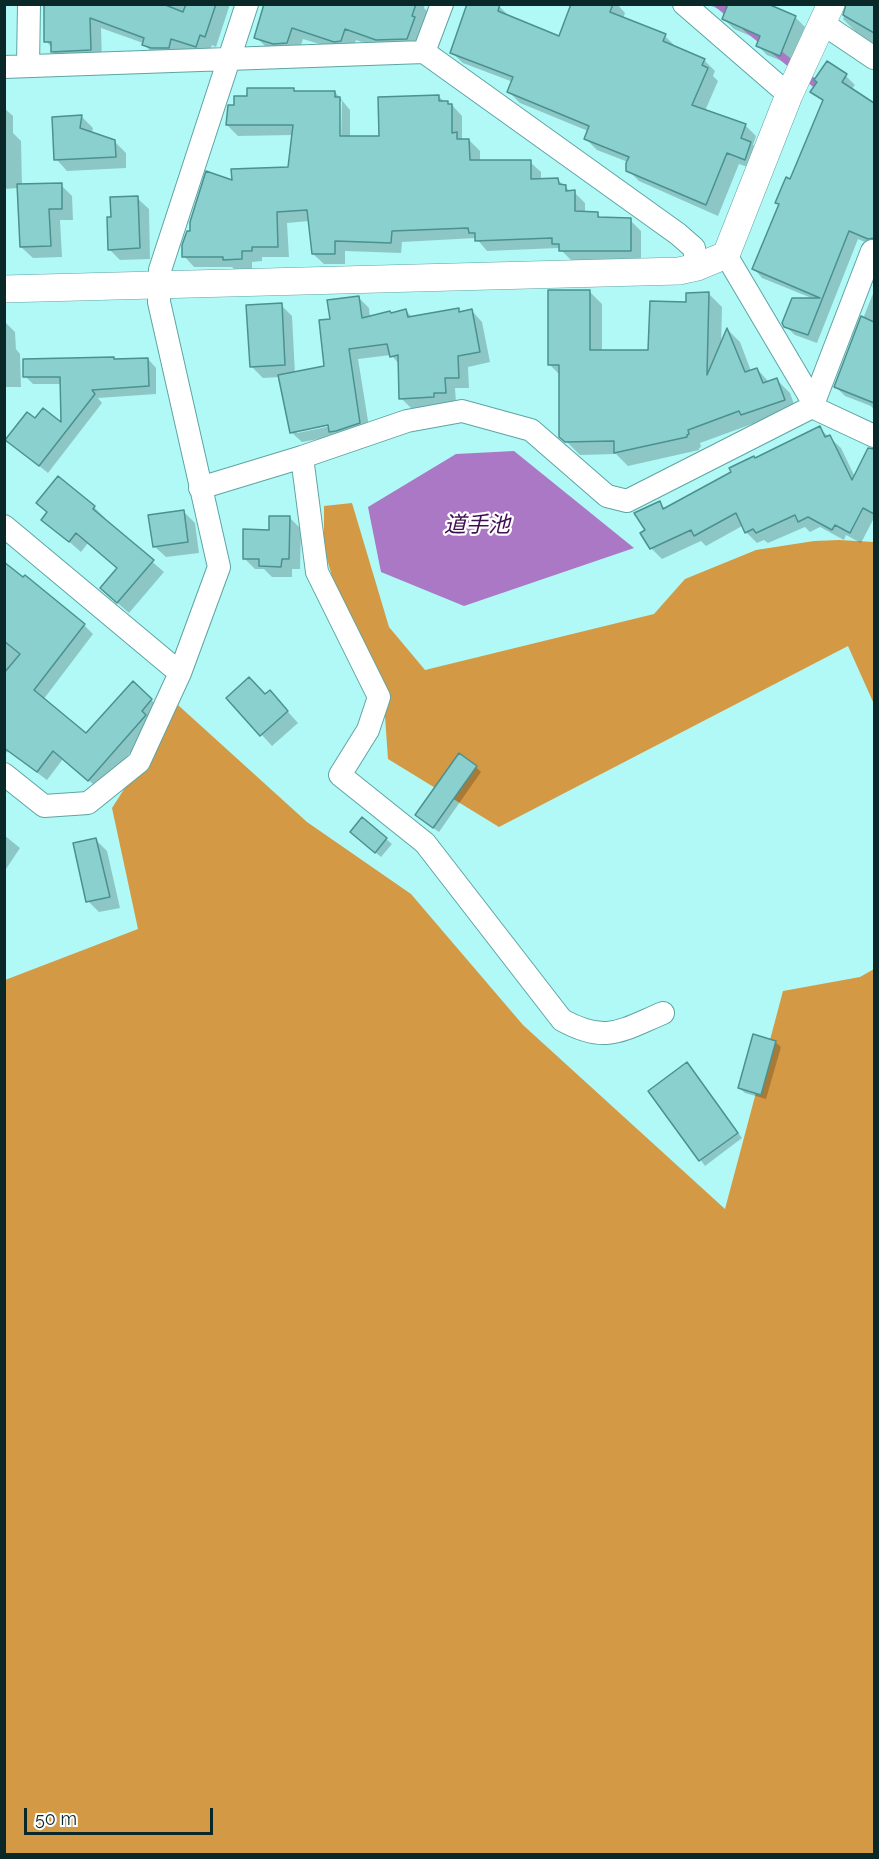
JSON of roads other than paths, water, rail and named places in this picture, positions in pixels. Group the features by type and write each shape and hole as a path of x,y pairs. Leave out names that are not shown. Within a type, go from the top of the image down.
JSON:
{"street":[{"path":"28,66 29,4"},
{"path":"4,774 44,806 88,803 139,762 180,673 219,567 159,302 160,270 247,4"},
{"path":"424,52 442,4"},
{"path":"684,4 796,80"},
{"path":"4,289 679,271 697,267 726,255 796,80 826,14 874,58"},
{"path":"4,67 424,52 678,234 694,248 697,267"},
{"path":"200,488 302,457 407,421 462,411 531,430 607,496 627,501 812,407 872,251 874,252"},
{"path":"726,255 810,397 812,407"},
{"path":"812,407 874,436"},
{"path":"302,457 317,572 379,697 368,730 340,775 425,843 562,1020 577,1029 599,1034 614,1033 663,1013"},
{"path":"4,526 180,673"}],"water":[{"name":"道手池","path":"514,451 634,548 464,606 381,572 368,507 456,454"}],"waterway":[{"path":"718,4 734,17"},
{"path":"747,28 822,89"}]}
